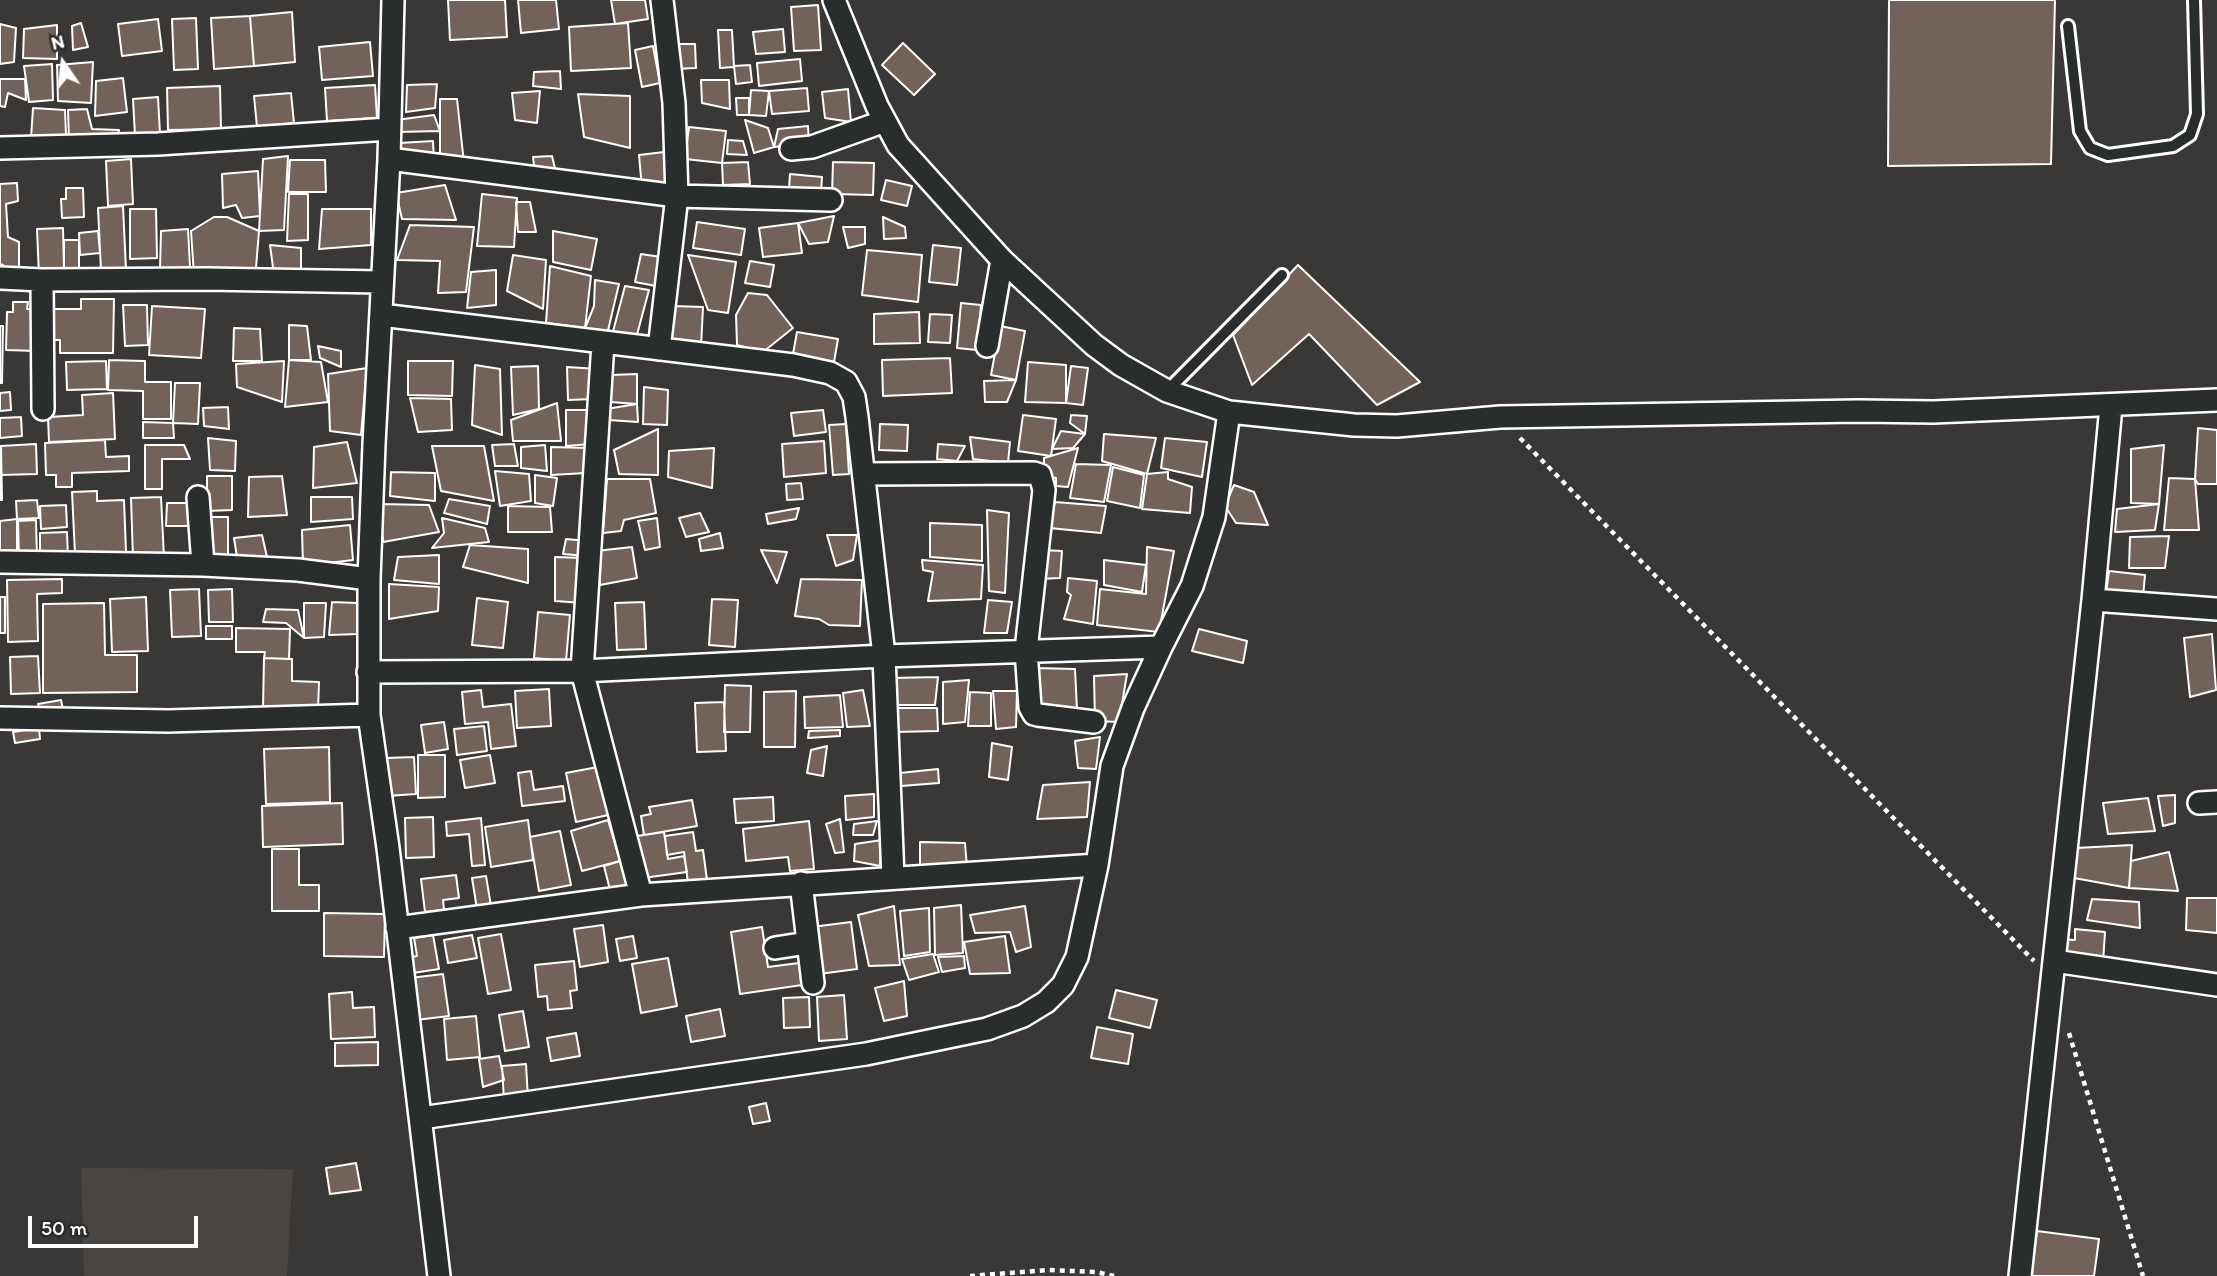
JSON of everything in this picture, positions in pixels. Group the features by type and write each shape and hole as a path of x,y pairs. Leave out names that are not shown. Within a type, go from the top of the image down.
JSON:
{"street":[{"path":"393,0 389,159 381,282 369,579 369,715 439,1276"},
{"path":"659,349 674,240 677,196 674,103 662,0"},
{"path":"834,0 867,84 898,145 1002,260 1094,345 1167,391 1229,412 1386,426 1500,417 1933,412 2217,400"},
{"path":"791,149 812,146 885,121"},
{"path":"0,148 158,144 389,129"},
{"path":"389,159 677,196 831,200"},
{"path":"987,346 1002,260"},
{"path":"0,278 381,282"},
{"path":"42,280 43,409"},
{"path":"381,314 793,365 830,373 846,382 854,397 884,656 893,877"},
{"path":"604,343 582,671 641,895"},
{"path":"2020,1276 2093,600 2111,406"},
{"path":"421,1118 821,1062 987,1029 1023,1016 1046,1002 1063,985 1077,957 1097,865 1112,766 1133,708 1188,595 1214,517 1229,412"},
{"path":"864,474 1040,475 1044,490 1026,650 1030,708 1034,714 1094,722"},
{"path":"198,497 203,565"},
{"path":"0,562 203,565 299,570 369,579"},
{"path":"2093,600 2217,609"},
{"path":"368,672 582,671 1026,650 1161,647"},
{"path":"0,718 168,721 369,715"},
{"path":"397,928 641,895 1097,865"},
{"path":"801,883 813,983"},
{"path":"775,948 807,943"},
{"path":"2053,971 2217,985"}],"lane":[{"path":"2068,26 2080,131 2090,148 2108,155 2173,146 2190,135 2197,114 2194,0"},
{"path":"1167,391 1282,275"}],"path":[{"path":"1500,417 2053,971"},
{"path":"2068,1032 2143,1276"},
{"path":"970,1276 1049,1270 1096,1272 1114,1276"}],"shaded area":[{"path":"81,1168 293,1169 287,1276 84,1276"}],"building":[{"path":"448,0 505,0 507,37 450,40"},
{"path":"518,0 556,0 559,29 521,33"},
{"path":"611,0 645,0 648,19 615,24"},
{"path":"1889,0 2055,0 2051,164 1888,166"},
{"path":"818,5 821,50 794,51 791,7"},
{"path":"292,12 295,62 254,66 250,16"},
{"path":"250,16 254,66 214,69 211,18"},
{"path":"196,18 198,69 174,70 172,19"},
{"path":"158,19 162,51 122,56 118,24"},
{"path":"81,23 88,47 73,50 72,26"},
{"path":"628,23 631,68 571,71 569,27"},
{"path":"0,24 16,28 14,62 0,64"},
{"path":"57,25 57,59 23,58 24,29"},
{"path":"783,29 785,52 756,54 753,32"},
{"path":"718,30 732,30 734,67 720,68"},
{"path":"370,42 373,76 322,80 319,47"},
{"path":"903,43 935,74 914,95 882,65"},
{"path":"673,44 695,44 696,68 674,69"},
{"path":"653,46 660,83 642,87 635,50"},
{"path":"800,59 802,81 759,86 757,63"},
{"path":"93,62 91,103 58,101 57,65"},
{"path":"52,64 53,100 29,102 24,66"},
{"path":"750,65 752,82 736,84 734,66"},
{"path":"560,71 561,89 533,86 534,72"},
{"path":"123,78 127,112 95,116 96,81"},
{"path":"0,79 25,79 26,100 8,93 5,107 0,106"},
{"path":"701,80 729,80 730,109 702,103"},
{"path":"437,84 435,108 406,112 407,85"},
{"path":"375,85 377,118 327,121 325,88"},
{"path":"220,86 221,129 168,130 167,88"},
{"path":"807,88 809,111 772,114 769,91"},
{"path":"848,89 851,122 825,118 822,92"},
{"path":"751,90 769,91 766,116 749,115"},
{"path":"540,91 537,123 515,120 512,93"},
{"path":"291,93 294,123 257,127 254,96"},
{"path":"578,94 630,96 630,148 584,137"},
{"path":"158,97 160,134 135,136 133,99"},
{"path":"736,98 749,98 749,115 737,115"},
{"path":"440,99 457,99 464,163 440,159"},
{"path":"33,108 65,110 66,135 31,138"},
{"path":"87,109 92,129 119,130 118,135 69,140 68,110"},
{"path":"434,115 440,131 397,132 396,120"},
{"path":"745,120 768,128 774,147 754,153"},
{"path":"808,126 809,143 774,147 778,129"},
{"path":"689,127 726,131 722,163 685,159"},
{"path":"728,140 743,141 747,155 727,154"},
{"path":"433,141 434,161 400,156 399,143"},
{"path":"664,152 670,185 642,189 639,155"},
{"path":"288,156 284,230 259,231 263,159"},
{"path":"552,156 557,177 535,174 533,157"},
{"path":"131,159 133,204 108,206 106,161"},
{"path":"290,160 325,160 326,192 288,192"},
{"path":"748,162 750,184 723,185 722,163"},
{"path":"833,162 874,163 873,195 832,194"},
{"path":"258,171 260,216 242,218 236,205 223,208 222,174"},
{"path":"790,174 822,177 821,192 789,189"},
{"path":"886,180 912,186 907,206 881,200"},
{"path":"17,183 18,201 6,204 8,237 19,242 19,272 3,271 3,265 0,264 0,184"},
{"path":"445,185 456,220 402,219 396,193"},
{"path":"66,188 83,188 84,217 62,218 61,199 66,199"},
{"path":"289,194 308,194 308,240 287,241"},
{"path":"482,194 517,198 514,247 477,246"},
{"path":"516,202 530,202 536,232 518,232"},
{"path":"123,206 126,270 101,271 98,208"},
{"path":"130,209 156,209 157,258 130,259"},
{"path":"322,209 371,209 371,245 319,249"},
{"path":"834,216 828,242 809,244 798,223"},
{"path":"214,217 227,217 259,231 256,268 224,275 194,276 191,231"},
{"path":"883,217 905,227 906,238 884,239"},
{"path":"697,222 745,229 741,255 693,248"},
{"path":"798,223 802,253 763,257 759,228"},
{"path":"410,225 474,227 466,292 438,293 440,261 397,260"},
{"path":"843,227 865,227 865,244 848,248"},
{"path":"63,228 64,271 39,276 37,229"},
{"path":"188,229 190,267 160,269 161,231"},
{"path":"98,231 100,253 80,255 79,233"},
{"path":"553,231 597,239 591,270 553,262"},
{"path":"64,240 79,240 79,270 64,271"},
{"path":"270,245 301,248 301,277 274,275"},
{"path":"933,245 961,248 957,285 929,282"},
{"path":"867,250 922,255 918,302 862,295"},
{"path":"641,254 667,258 661,287 635,282"},
{"path":"513,255 546,260 543,309 507,291"},
{"path":"688,255 736,262 728,313 708,310"},
{"path":"750,261 774,265 770,287 745,283"},
{"path":"1298,265 1420,382 1377,405 1309,334 1252,385 1233,335"},
{"path":"550,266 591,276 585,328 546,323"},
{"path":"496,270 496,305 467,308 471,272"},
{"path":"595,280 619,284 606,339 583,333 594,306"},
{"path":"625,286 649,290 635,342 611,339"},
{"path":"748,293 767,295 793,328 763,352 737,345 736,315"},
{"path":"81,299 114,299 113,353 60,353 60,340 46,340 47,309 81,309"},
{"path":"13,302 28,302 27,309 39,310 37,351 6,350 7,312 13,312"},
{"path":"961,303 981,305 977,350 957,348"},
{"path":"123,305 147,305 148,345 125,346"},
{"path":"152,306 205,309 201,358 149,355"},
{"path":"673,306 703,307 701,347 669,342"},
{"path":"919,312 920,343 874,344 874,314"},
{"path":"930,314 952,315 950,343 928,342"},
{"path":"289,325 307,326 311,360 289,360"},
{"path":"0,326 3,326 2,383 0,383"},
{"path":"1000,326 1025,331 1016,380 991,375"},
{"path":"234,328 260,329 262,361 233,361"},
{"path":"797,332 838,339 834,362 793,354"},
{"path":"318,346 341,351 341,367 320,358"},
{"path":"950,358 952,393 883,396 882,360"},
{"path":"109,360 145,361 145,382 171,382 171,419 143,419 143,391 108,390"},
{"path":"289,360 321,362 328,402 285,407"},
{"path":"106,361 107,389 67,390 66,362"},
{"path":"284,361 282,402 237,387 236,364"},
{"path":"408,361 453,361 452,396 408,395"},
{"path":"1028,362 1066,365 1066,403 1025,402"},
{"path":"475,365 500,369 502,435 472,425"},
{"path":"538,366 539,409 513,415 511,367"},
{"path":"1071,366 1088,368 1083,405 1066,403"},
{"path":"567,367 598,369 594,399 568,400"},
{"path":"367,368 361,435 330,431 328,374"},
{"path":"637,374 637,404 610,402 611,375"},
{"path":"1016,380 1007,402 985,402 984,381"},
{"path":"175,383 200,383 198,424 173,423"},
{"path":"644,387 668,390 667,425 643,424"},
{"path":"10,392 11,410 0,411 0,393"},
{"path":"113,393 115,439 49,442 48,417 83,415 82,395"},
{"path":"410,398 451,399 452,430 418,432"},
{"path":"557,403 561,441 513,441 511,420"},
{"path":"637,404 638,422 608,420 606,409"},
{"path":"228,407 229,429 204,426 203,408"},
{"path":"566,410 588,410 591,444 566,446"},
{"path":"823,410 826,432 794,436 791,413"},
{"path":"1023,415 1056,419 1051,456 1018,451"},
{"path":"1071,415 1087,416 1085,434 1070,423"},
{"path":"21,417 22,436 0,438 0,418"},
{"path":"143,422 173,423 174,438 143,438"},
{"path":"846,424 849,474 833,475 829,425"},
{"path":"880,424 908,425 907,451 879,450"},
{"path":"2198,428 2217,430 2217,484 2198,484 2195,479"},
{"path":"658,429 658,475 619,474 614,450"},
{"path":"1061,431 1085,434 1073,448 1052,449"},
{"path":"1104,434 1156,438 1147,474 1102,461"},
{"path":"970,437 1010,442 1008,463 973,459"},
{"path":"208,438 236,441 235,471 210,470"},
{"path":"1165,438 1207,442 1202,477 1161,468"},
{"path":"105,440 106,457 129,456 129,471 72,473 72,487 56,487 56,475 46,475 45,443"},
{"path":"824,441 826,473 784,477 782,444"},
{"path":"347,442 357,483 313,488 314,447"},
{"path":"36,444 37,474 1,475 1,446"},
{"path":"514,444 518,466 495,466 492,445"},
{"path":"938,444 965,446 957,461 937,459"},
{"path":"145,445 184,445 190,459 162,459 162,489 145,489"},
{"path":"545,445 547,471 521,468 521,447"},
{"path":"2164,445 2159,504 2131,503 2131,449"},
{"path":"0,446 2,500 0,500"},
{"path":"432,446 484,446 494,501 441,491"},
{"path":"551,447 590,448 586,473 551,475"},
{"path":"714,448 712,488 668,477 669,451"},
{"path":"1078,448 1068,487 1056,486 1056,478 1044,475 1044,458"},
{"path":"1076,464 1111,465 1104,502 1070,498"},
{"path":"1113,467 1144,475 1140,508 1107,501"},
{"path":"495,471 529,474 531,501 500,506"},
{"path":"391,472 435,473 435,501 390,496"},
{"path":"1168,472 1168,479 1192,487 1190,513 1142,509 1147,474"},
{"path":"535,475 557,478 553,506 535,503"},
{"path":"207,476 232,476 232,510 207,511"},
{"path":"282,476 287,515 248,517 249,477"},
{"path":"2169,478 2195,479 2199,530 2164,530"},
{"path":"607,479 650,479 656,513 624,520 621,531 603,533"},
{"path":"801,483 803,499 787,500 786,484"},
{"path":"1234,485 1254,492 1268,525 1236,523 1225,506"},
{"path":"97,491 97,501 124,500 126,552 75,554 72,492"},
{"path":"161,497 164,558 133,559 131,498"},
{"path":"311,497 352,497 353,519 311,522"},
{"path":"449,499 490,506 487,524 444,513"},
{"path":"37,500 39,518 17,519 16,501"},
{"path":"1055,502 1106,506 1101,533 1049,528"},
{"path":"167,503 191,503 191,526 166,526"},
{"path":"380,504 429,505 439,532 383,542"},
{"path":"2159,504 2155,530 2115,532 2117,509"},
{"path":"66,505 67,527 41,529 40,506"},
{"path":"508,506 550,507 552,532 508,532"},
{"path":"799,508 796,519 768,524 766,514"},
{"path":"987,510 1009,513 1005,593 989,591"},
{"path":"700,513 709,532 686,537 679,518"},
{"path":"207,517 228,517 228,560 207,561"},
{"path":"442,518 485,528 489,542 432,548 444,533"},
{"path":"657,518 660,547 645,550 638,521"},
{"path":"17,519 17,555 0,556 0,521"},
{"path":"36,520 37,558 19,558 18,521"},
{"path":"930,523 982,525 982,561 930,557"},
{"path":"350,525 353,560 303,566 302,530"},
{"path":"67,532 68,559 40,559 40,533"},
{"path":"720,533 723,548 701,551 699,539"},
{"path":"262,535 267,557 237,557 234,538"},
{"path":"827,535 857,535 853,560 836,566"},
{"path":"2169,536 2165,568 2129,568 2130,537"},
{"path":"566,539 587,541 586,556 563,554"},
{"path":"470,545 528,549 528,583 463,567"},
{"path":"632,547 637,578 600,585 596,551"},
{"path":"1147,547 1174,551 1159,632 1097,625 1100,589 1146,594"},
{"path":"761,550 787,552 777,583"},
{"path":"1041,550 1062,551 1060,578 1038,579"},
{"path":"439,555 439,584 394,580 398,557"},
{"path":"555,557 584,558 582,603 555,601"},
{"path":"922,560 983,565 981,599 928,601 933,572 923,570"},
{"path":"1104,560 1146,565 1142,592 1104,585"},
{"path":"2109,571 2145,575 2143,597 2106,593"},
{"path":"1068,578 1097,581 1093,624 1064,619 1071,595 1067,592"},
{"path":"62,579 62,593 37,594 38,641 8,642 7,580"},
{"path":"801,579 862,580 860,626 829,625 819,619 795,616"},
{"path":"389,584 439,587 438,611 389,619"},
{"path":"199,589 201,636 172,637 170,590"},
{"path":"232,589 233,622 209,622 208,590"},
{"path":"0,597 5,597 5,633 0,633"},
{"path":"146,597 148,651 112,652 110,599"},
{"path":"477,598 508,602 503,648 472,645"},
{"path":"712,599 738,600 735,647 709,645"},
{"path":"988,600 1012,602 1007,633 984,633"},
{"path":"332,602 358,603 358,634 329,635"},
{"path":"644,602 646,649 617,650 615,603"},
{"path":"104,603 105,655 137,655 137,692 43,693 43,604"},
{"path":"304,603 326,603 324,637 304,638"},
{"path":"266,609 298,610 304,638 286,623 263,622"},
{"path":"538,612 570,615 566,661 534,658"},
{"path":"206,626 232,626 232,639 206,639"},
{"path":"236,628 290,629 289,659 264,658 265,652 236,652"},
{"path":"1199,629 1247,641 1243,663 1192,651"},
{"path":"2212,634 2216,690 2190,697 2184,638"},
{"path":"38,656 40,693 11,694 10,657"},
{"path":"264,658 292,659 292,681 319,682 318,710 263,709"},
{"path":"1034,668 1075,669 1077,710 1034,709"},
{"path":"1127,674 1119,722 1095,721 1094,676"},
{"path":"938,677 935,705 895,705 891,678"},
{"path":"969,680 965,722 943,724 943,682"},
{"path":"725,685 751,686 750,732 724,732"},
{"path":"549,689 551,726 517,728 515,691"},
{"path":"481,690 483,707 511,704 516,746 491,749 488,722 465,724 462,692"},
{"path":"863,690 870,726 847,727 843,693"},
{"path":"796,691 795,747 764,747 764,692"},
{"path":"993,691 1017,691 1016,727 996,729"},
{"path":"970,692 991,693 991,726 968,726"},
{"path":"840,695 843,727 805,728 804,697"},
{"path":"61,700 63,710 41,714 38,704"},
{"path":"724,702 726,751 697,752 695,703"},
{"path":"894,708 937,708 938,731 894,732"},
{"path":"444,722 448,749 425,753 421,725"},
{"path":"484,726 487,751 457,755 454,729"},
{"path":"39,728 40,739 15,743 13,732"},
{"path":"840,730 840,736 808,738 809,731"},
{"path":"1100,737 1096,769 1078,768 1075,741"},
{"path":"992,743 1012,747 1008,780 989,777"},
{"path":"827,746 823,776 807,773 811,750"},
{"path":"329,747 330,802 266,804 264,749"},
{"path":"418,755 445,755 445,797 418,798"},
{"path":"490,755 495,783 465,788 460,760"},
{"path":"414,757 416,794 387,796 386,758"},
{"path":"603,766 613,814 576,822 566,773"},
{"path":"938,769 939,783 901,786 900,773"},
{"path":"531,771 534,790 563,786 565,801 522,806 518,773"},
{"path":"1090,782 1087,817 1037,819 1043,785"},
{"path":"874,794 874,817 846,820 845,796"},
{"path":"2175,795 2175,823 2163,826 2158,796"},
{"path":"773,797 774,821 736,823 734,799"},
{"path":"2148,798 2155,831 2108,834 2103,803"},
{"path":"692,800 697,826 644,835 641,816 651,814 649,807"},
{"path":"342,803 343,844 263,847 262,806"},
{"path":"433,817 434,857 406,858 405,818"},
{"path":"481,818 485,865 472,866 469,834 447,836 446,822"},
{"path":"840,819 844,852 835,853 826,824"},
{"path":"528,820 533,860 491,867 485,827"},
{"path":"608,820 620,861 582,871 571,831"},
{"path":"809,821 814,869 790,871 788,857 746,861 743,829"},
{"path":"877,821 873,835 853,835 854,824"},
{"path":"560,831 571,885 539,891 530,837"},
{"path":"664,832 668,859 684,856 687,872 643,878 637,836"},
{"path":"693,832 696,851 703,850 707,880 688,883 684,852 667,855 665,836"},
{"path":"882,840 880,866 854,861 855,844"},
{"path":"920,842 965,843 967,868 920,867"},
{"path":"2132,845 2129,888 2074,878 2076,848"},
{"path":"272,849 299,849 299,885 319,885 319,911 272,911"},
{"path":"2169,852 2178,891 2129,888 2131,861"},
{"path":"620,861 627,886 610,890 604,866"},
{"path":"456,875 459,898 443,900 444,910 425,912 421,879"},
{"path":"486,876 491,906 477,909 472,878"},
{"path":"2187,898 2217,898 2217,933 2186,930"},
{"path":"2092,899 2139,902 2140,928 2087,920"},
{"path":"961,905 963,953 935,955 934,908"},
{"path":"894,906 900,965 869,966 858,915"},
{"path":"1025,906 1031,947 1016,952 1010,932 975,933 970,915"},
{"path":"929,908 930,952 904,956 900,911"},
{"path":"324,913 385,914 384,957 324,956"},
{"path":"851,922 857,969 819,974 812,927"},
{"path":"603,925 608,962 580,967 574,929"},
{"path":"762,927 768,967 799,963 802,985 740,994 731,932"},
{"path":"2075,929 2105,932 2103,963 2058,955 2059,939 2075,940"},
{"path":"501,934 511,990 488,994 478,938"},
{"path":"433,935 439,969 413,973 410,957 417,956 414,938"},
{"path":"472,935 477,958 448,963 444,940"},
{"path":"633,936 637,958 620,961 616,939"},
{"path":"1005,936 1010,973 970,974 964,942"},
{"path":"933,954 939,972 909,980 902,959"},
{"path":"964,956 965,968 942,972 938,957"},
{"path":"668,958 677,1006 641,1013 632,964"},
{"path":"574,961 577,990 570,991 572,1008 548,1010 547,996 538,997 535,965"},
{"path":"443,974 449,1016 416,1020 410,978"},
{"path":"904,981 907,1016 884,1021 875,988"},
{"path":"1116,990 1157,1000 1150,1028 1109,1018"},
{"path":"352,992 353,1008 374,1007 375,1037 331,1039 329,994"},
{"path":"844,995 847,1039 819,1041 817,997"},
{"path":"809,997 810,1027 784,1028 783,998"},
{"path":"720,1009 725,1036 691,1042 686,1016"},
{"path":"523,1011 529,1047 505,1051 499,1015"},
{"path":"476,1016 480,1057 447,1060 444,1019"},
{"path":"1097,1027 1133,1034 1128,1064 1091,1058"},
{"path":"576,1033 580,1056 551,1061 547,1038"},
{"path":"378,1042 378,1065 335,1066 335,1043"},
{"path":"499,1056 504,1080 483,1087 479,1059"},
{"path":"526,1064 528,1099 504,1101 502,1066"},
{"path":"766,1103 770,1121 753,1124 749,1107"},
{"path":"356,1163 361,1190 330,1194 326,1168"},
{"path":"2037,1231 2099,1239 2094,1276 2031,1276"}]}
